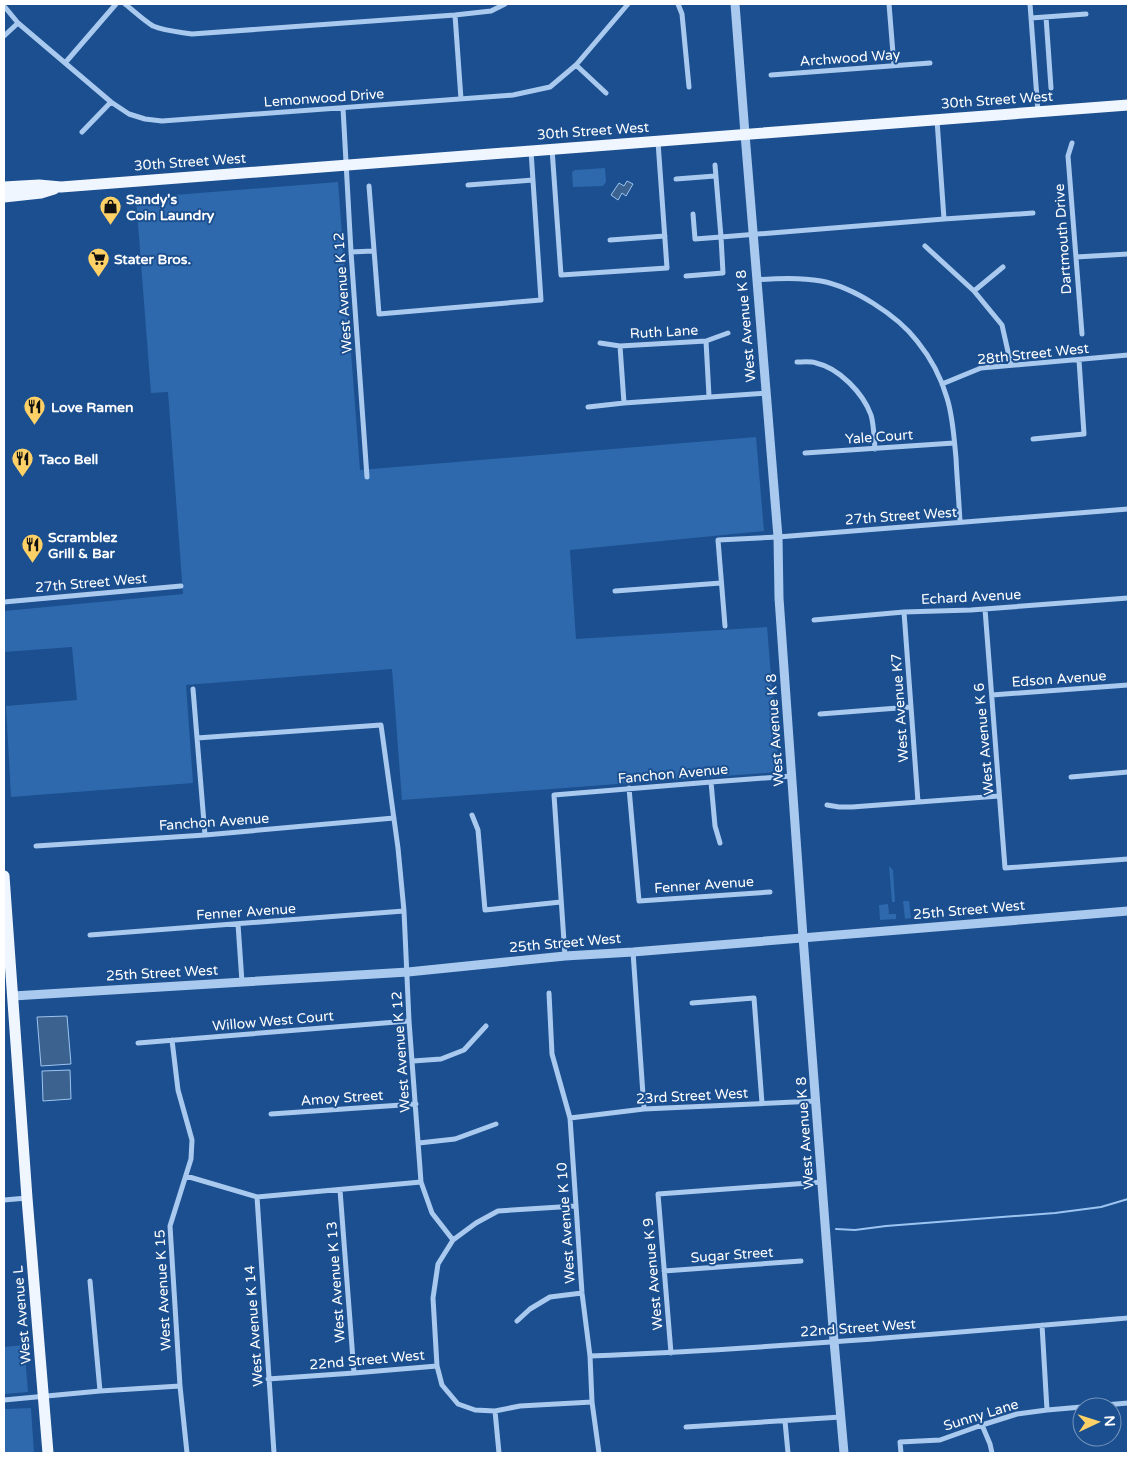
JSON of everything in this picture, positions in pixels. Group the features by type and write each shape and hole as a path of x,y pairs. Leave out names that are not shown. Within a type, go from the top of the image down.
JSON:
{"main road":[{"name":"30th Street West","path":"4,187 61,186 1128,106"},
{"name":"30th Street West","path":"4,197 41,193 61,186"},
{"name":"West Avenue L","path":"4,876 8,996 48,1453"}],"street":[{"path":"65,63 116,4"},
{"path":"125,4 154,26 192,34 455,15 491,11 505,4"},
{"name":"Lemonwood Drive","path":"4,6 18,23 111,102 129,114 162,122 513,95 550,87 576,65 628,4"},
{"path":"678,4 682,14 689,86"},
{"name":"West Avenue K 8","path":"735,4 778,537 779,598 844,1453"},
{"path":"889,4 894,66"},
{"path":"1030,4 1038,112"},
{"path":"1031,18 1086,14"},
{"path":"455,15 461,99"},
{"path":"1046,17 1051,88"},
{"path":"4,36 18,23"},
{"name":"Archwood Way","path":"771,75 930,63"},
{"path":"576,65 606,93"},
{"path":"82,132 111,102"},
{"name":"West Avenue K 12","path":"343,108 367,477"},
{"path":"936,120 944,219"},
{"path":"552,149 561,275 667,268 658,142"},
{"name":"Dartmouth Drive","path":"1072,143 1068,156 1082,334"},
{"path":"369,186 379,314 542,300 531,151"},
{"path":"686,276 723,274 714,165"},
{"path":"676,179 715,176"},
{"path":"468,185 533,180"},
{"path":"693,214 695,240 1033,212"},
{"path":"610,240 665,236"},
{"path":"925,246 974,291 1002,325 1011,365"},
{"path":"351,252 373,251"},
{"path":"1076,257 1128,254"},
{"path":"974,291 1004,267"},
{"path":"756,280 792,278 822,281 862,296 892,317 916,340 934,366 947,398 953,426 960,522"},
{"name":"Ruth Lane","path":"600,343 620,346 706,340 728,333"},
{"path":"706,340 709,396"},
{"path":"620,346 624,403"},
{"name":"28th Street West","path":"942,384 981,368 1128,356"},
{"path":"1033,439 1084,434 1079,360"},
{"path":"797,362 816,363 831,369 847,380 860,396 870,414 876,449"},
{"path":"588,408 624,403 766,393"},
{"name":"Yale Court","path":"804,453 954,443"},
{"name":"27th Street West","path":"721,582 718,540 778,537 1128,509"},
{"path":"615,591 721,582 724,626"},
{"name":"27th Street West","path":"4,602 181,586"},
{"name":"Echard Avenue","path":"814,620 904,612 985,609 1128,598"},
{"name":"West Avenue K 6","path":"985,609 1005,868 1128,859"},
{"name":"West Avenue K7","path":"904,612 918,802"},
{"name":"Edson Avenue","path":"992,695 1128,685"},
{"path":"193,688 206,835"},
{"path":"820,714 911,707"},
{"name":"West Avenue K 12","path":"197,738 381,725 398,848 404,911 409,1021 422,1182 432,1213 453,1240"},
{"path":"1071,777 1128,772"},
{"name":"Fanchon Avenue","path":"561,902 554,795 793,776"},
{"path":"711,782 715,826 720,843"},
{"name":"Fenner Avenue","path":"629,788 639,901 770,892"},
{"path":"827,805 852,807 1000,796"},
{"path":"472,815 478,830 485,910 561,902 565,956"},
{"name":"Fanchon Avenue","path":"36,846 206,835 394,818"},
{"name":"Fenner Avenue","path":"90,935 404,911"},
{"name":"25th Street West","path":"8,996 408,972 565,956 1128,911"},
{"path":"238,924 242,982"},
{"path":"633,952 644,1110"},
{"name":"West Avenue K 10","path":"549,993 552,1054 570,1118 582,1293 590,1356 592,1402 599,1453"},
{"path":"692,1003 754,998 762,1103"},
{"name":"Willow West Court","path":"138,1043 409,1021"},
{"path":"413,1061 441,1059 464,1050 486,1026"},
{"name":"West Avenue K 15","path":"172,1040 178,1090 192,1140 191,1158 170,1226 180,1386 187,1453"},
{"name":"23rd Street West","path":"570,1118 644,1110 816,1101"},
{"name":"Amoy Street","path":"271,1114 416,1104"},
{"path":"419,1143 455,1139 496,1124"},
{"path":"186,1176 257,1197 422,1182"},
{"name":"West Avenue K 9","path":"671,1353 658,1194 823,1182"},
{"name":"West Avenue K 13","path":"340,1190 354,1373"},
{"name":"West Avenue K 14","path":"257,1197 274,1453"},
{"path":"4,1200 27,1198"},
{"path":"438,1366 433,1298 438,1264 453,1240 476,1223 498,1211 576,1206"},
{"name":"Sugar Street","path":"664,1271 801,1261"},
{"path":"90,1281 100,1391"},
{"path":"517,1322 530,1309 550,1297 582,1293"},
{"name":"22nd Street West","path":"590,1356 671,1353 1128,1318"},
{"path":"1042,1325 1047,1410"},
{"name":"22nd Street West","path":"268,1379 438,1366 442,1386 458,1404 475,1410 495,1411 520,1406 592,1402"},
{"path":"4,1400 180,1386"},
{"name":"Sunny Lane","path":"901,1453 900,1442 940,1440 1017,1414 1128,1403"},
{"path":"495,1411 499,1453"},
{"path":"686,1427 841,1418"},
{"path":"785,1422 788,1453"},
{"path":"982,1425 992,1453"}],"shaded area":[{"path":"605,168 606,182 603,186 573,187 572,172 575,170"},
{"path":"627,181 633,184 626,196 622,193 618,200 611,195 619,183 624,186"},
{"path":"338,182 360,470 756,437 764,531 570,550 576,639 767,627 779,772 402,800 392,669 186,685 193,783 11,797 6,706 77,700 72,647 4,652 4,611 183,594 168,392 151,393 136,198"},
{"path":"889,866 893,870 895,902 892,902"},
{"path":"903,901 909,901 911,918 905,919"},
{"path":"888,904 888,914 896,914 896,919 880,920 879,905"},
{"path":"67,1016 71,1064 41,1066 37,1017"},
{"path":"70,1070 71,1099 43,1101 42,1071"},
{"path":"24,1345 28,1392 4,1394 4,1347"},
{"path":"31,1408 34,1453 4,1453 4,1409"}],"waterway":[{"path":"836,1229 855,1230 1055,1213 1101,1207 1128,1199"}],"place":[{"name":"Sandy's Coin Laundry","path":"110,226"},
{"name":"Stater Bros.","path":"98,278"},
{"name":"Love Ramen","path":"35,426"},
{"name":"Taco Bell","path":"23,478"},
{"name":"Scramblez Grill & Bar","path":"32,564"}]}
